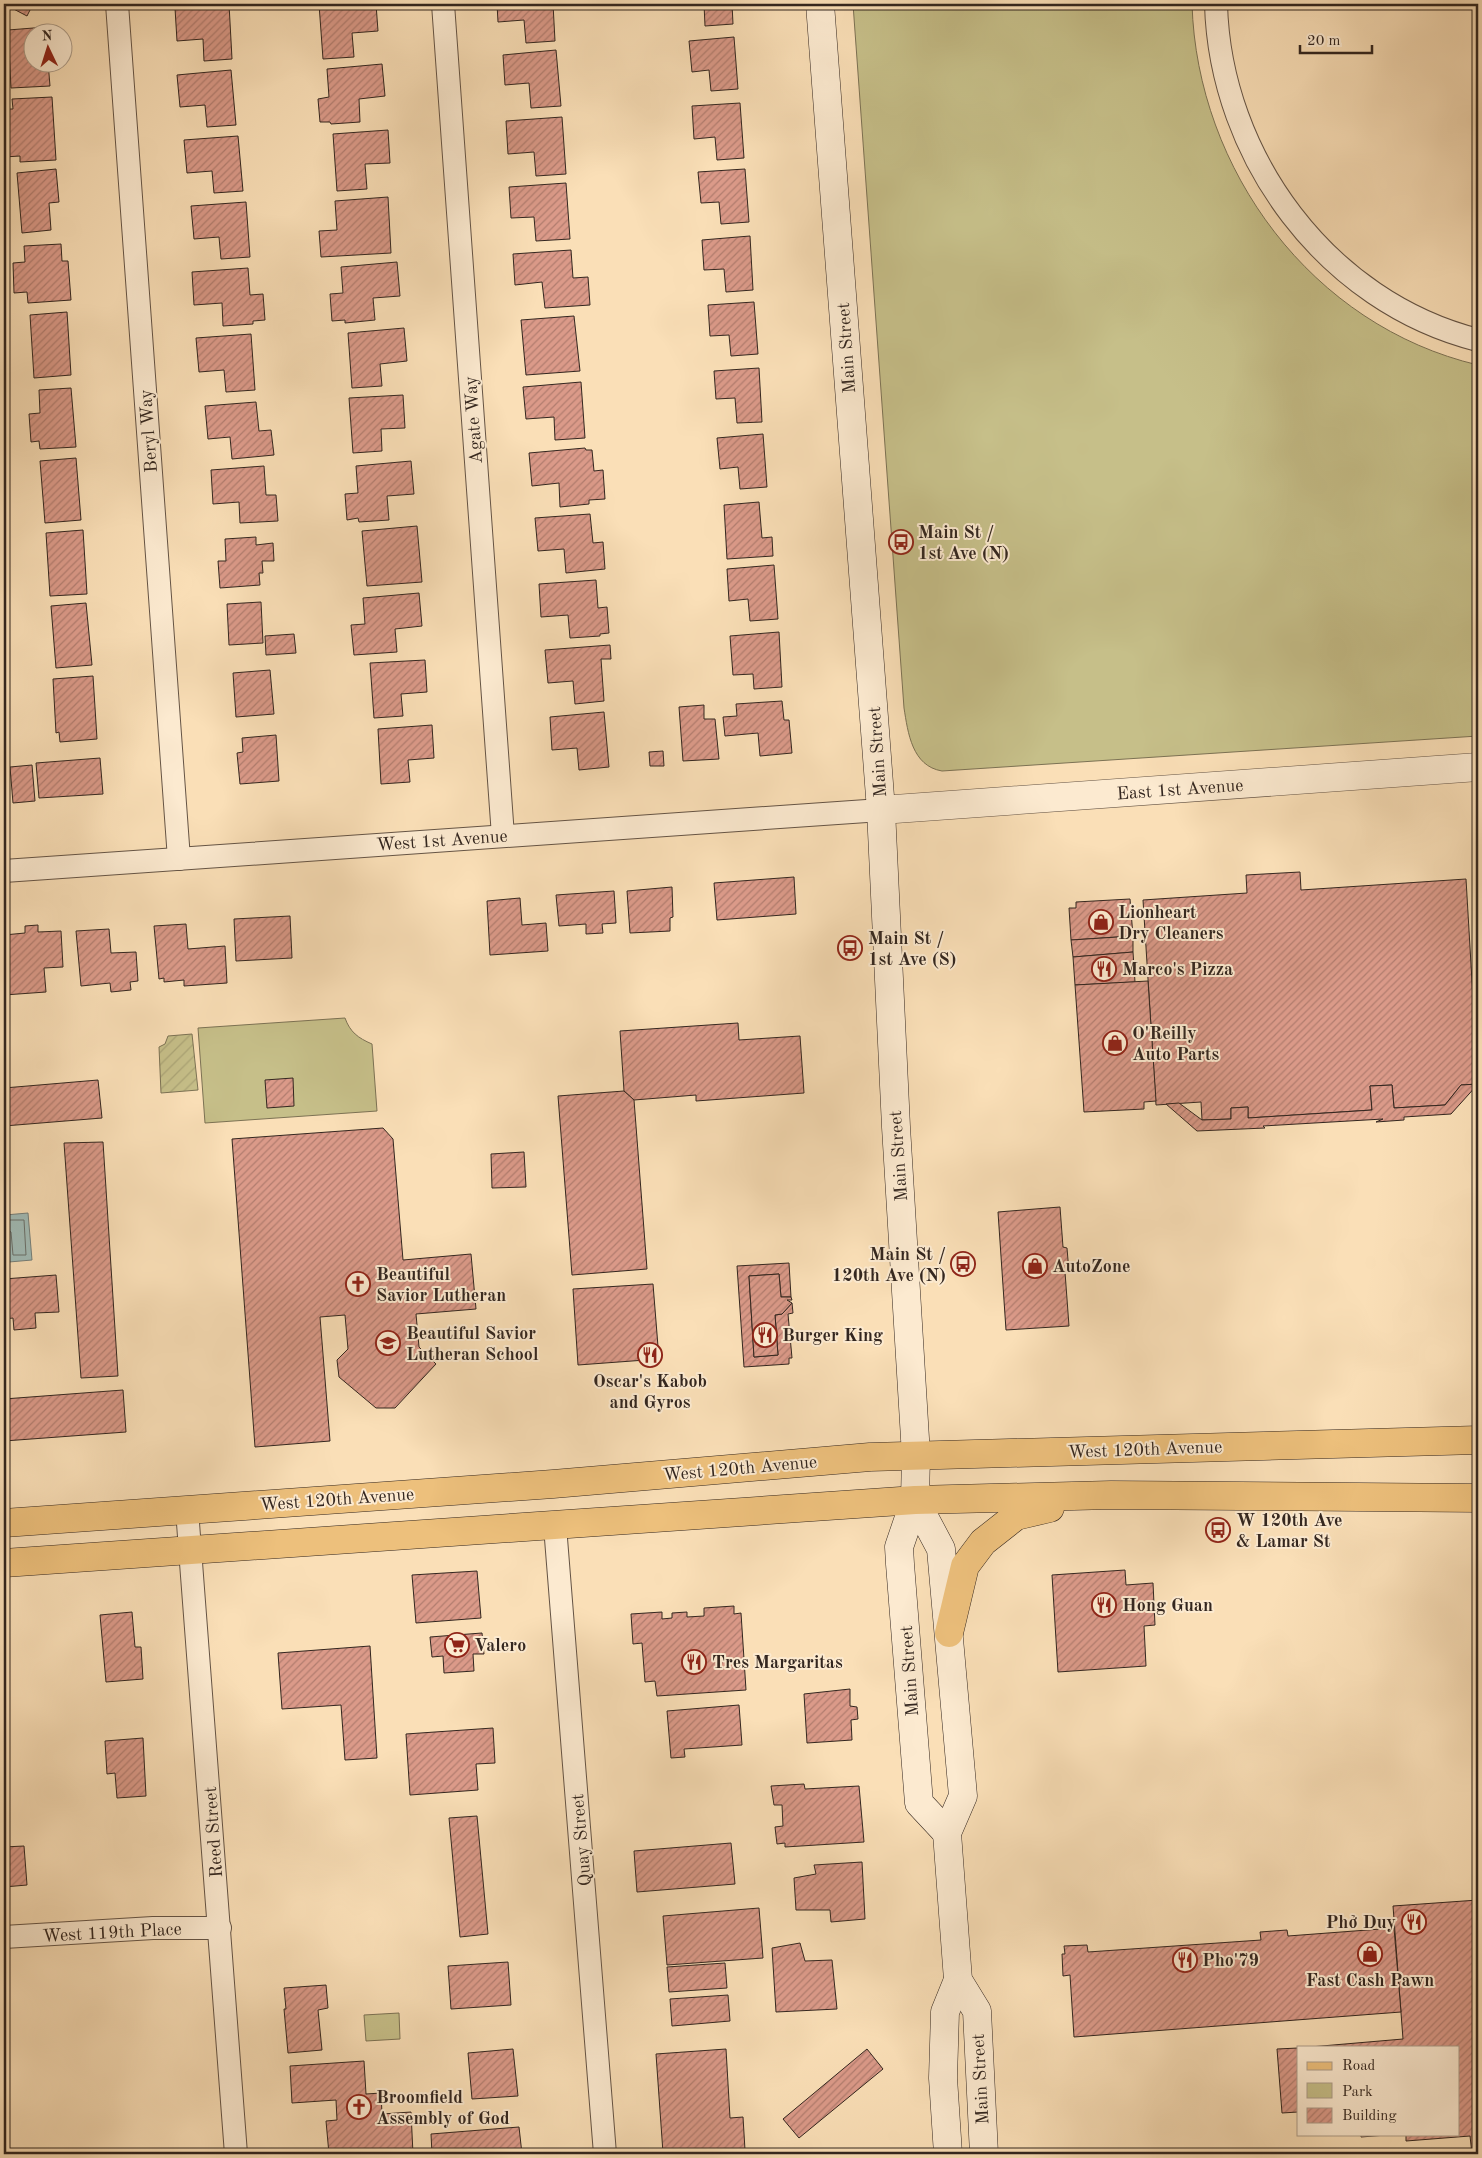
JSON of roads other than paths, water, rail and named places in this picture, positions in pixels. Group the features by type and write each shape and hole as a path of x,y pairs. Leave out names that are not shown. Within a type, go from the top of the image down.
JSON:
{"main road":[{"name":"Main Street","path":"820,4 881,810 895,1118 916,1455 916,1500 900,1547 920,1803 947,1833"},
{"name":"East 1st Avenue","path":"881,810 1478,767"},
{"name":"West 120th Avenue","path":"4,1522 916,1455 1478,1440"},
{"path":"949,1633 965,1566 983,1542 999,1527 1016,1516 1111,1495"},
{"path":"4,1563 190,1552 916,1500 1111,1495 1478,1498"},
{"name":"Main Street","path":"916,1500 941,1549 963,1796 947,1833 958,1980 945,2012 943,2078 948,2154"},
{"name":"Main Street","path":"958,1980 977,2011 984,2154"}],"street":[{"name":"Beryl Way","path":"117,4 179,859"},
{"name":"Agate Way","path":"443,4 504,836"},
{"path":"1216,4 1223,70 1235,112 1262,171 1308,236 1358,282 1419,318 1478,340"},
{"name":"West 1st Avenue","path":"4,871 881,810"},
{"name":"Reed Street","path":"187,1510 236,2154"},
{"name":"Quay Street","path":"556,1526 605,2154"},
{"name":"West 119th Place","path":"4,1937 153,1928 220,1928"}],"water":[{"path":"28,1213 32,1260 9,1262 5,1215"}],"place":[{"name":"Main St / 1st Ave (N)","path":"901,542"},
{"name":"Lionheart Dry Cleaners","path":"1101,922"},
{"name":"Main St / 1st Ave (S)","path":"850,948"},
{"name":"Marco's Pizza","path":"1104,969"},
{"name":"O'Reilly Auto Parts","path":"1115,1043"},
{"name":"Main St / 120th Ave (N)","path":"963,1264"},
{"name":"AutoZone","path":"1035,1266"},
{"name":"Beautiful Savior Lutheran","path":"358,1284"},
{"name":"Burger King","path":"765,1335"},
{"name":"Beautiful Savior Lutheran School","path":"388,1343"},
{"name":"Oscar's Kabob and Gyros","path":"650,1355"},
{"name":"W 120th Ave & Lamar St","path":"1218,1530"},
{"name":"Hong Guan","path":"1104,1605"},
{"name":"Valero","path":"457,1645"},
{"name":"Tres Margaritas","path":"694,1662"},
{"name":"Phở Duy","path":"1414,1922"},
{"name":"Fast Cash Pawn","path":"1370,1954"},
{"name":"Pho'79","path":"1185,1960"},
{"name":"Broomfield Assembly of God","path":"359,2107"}]}
